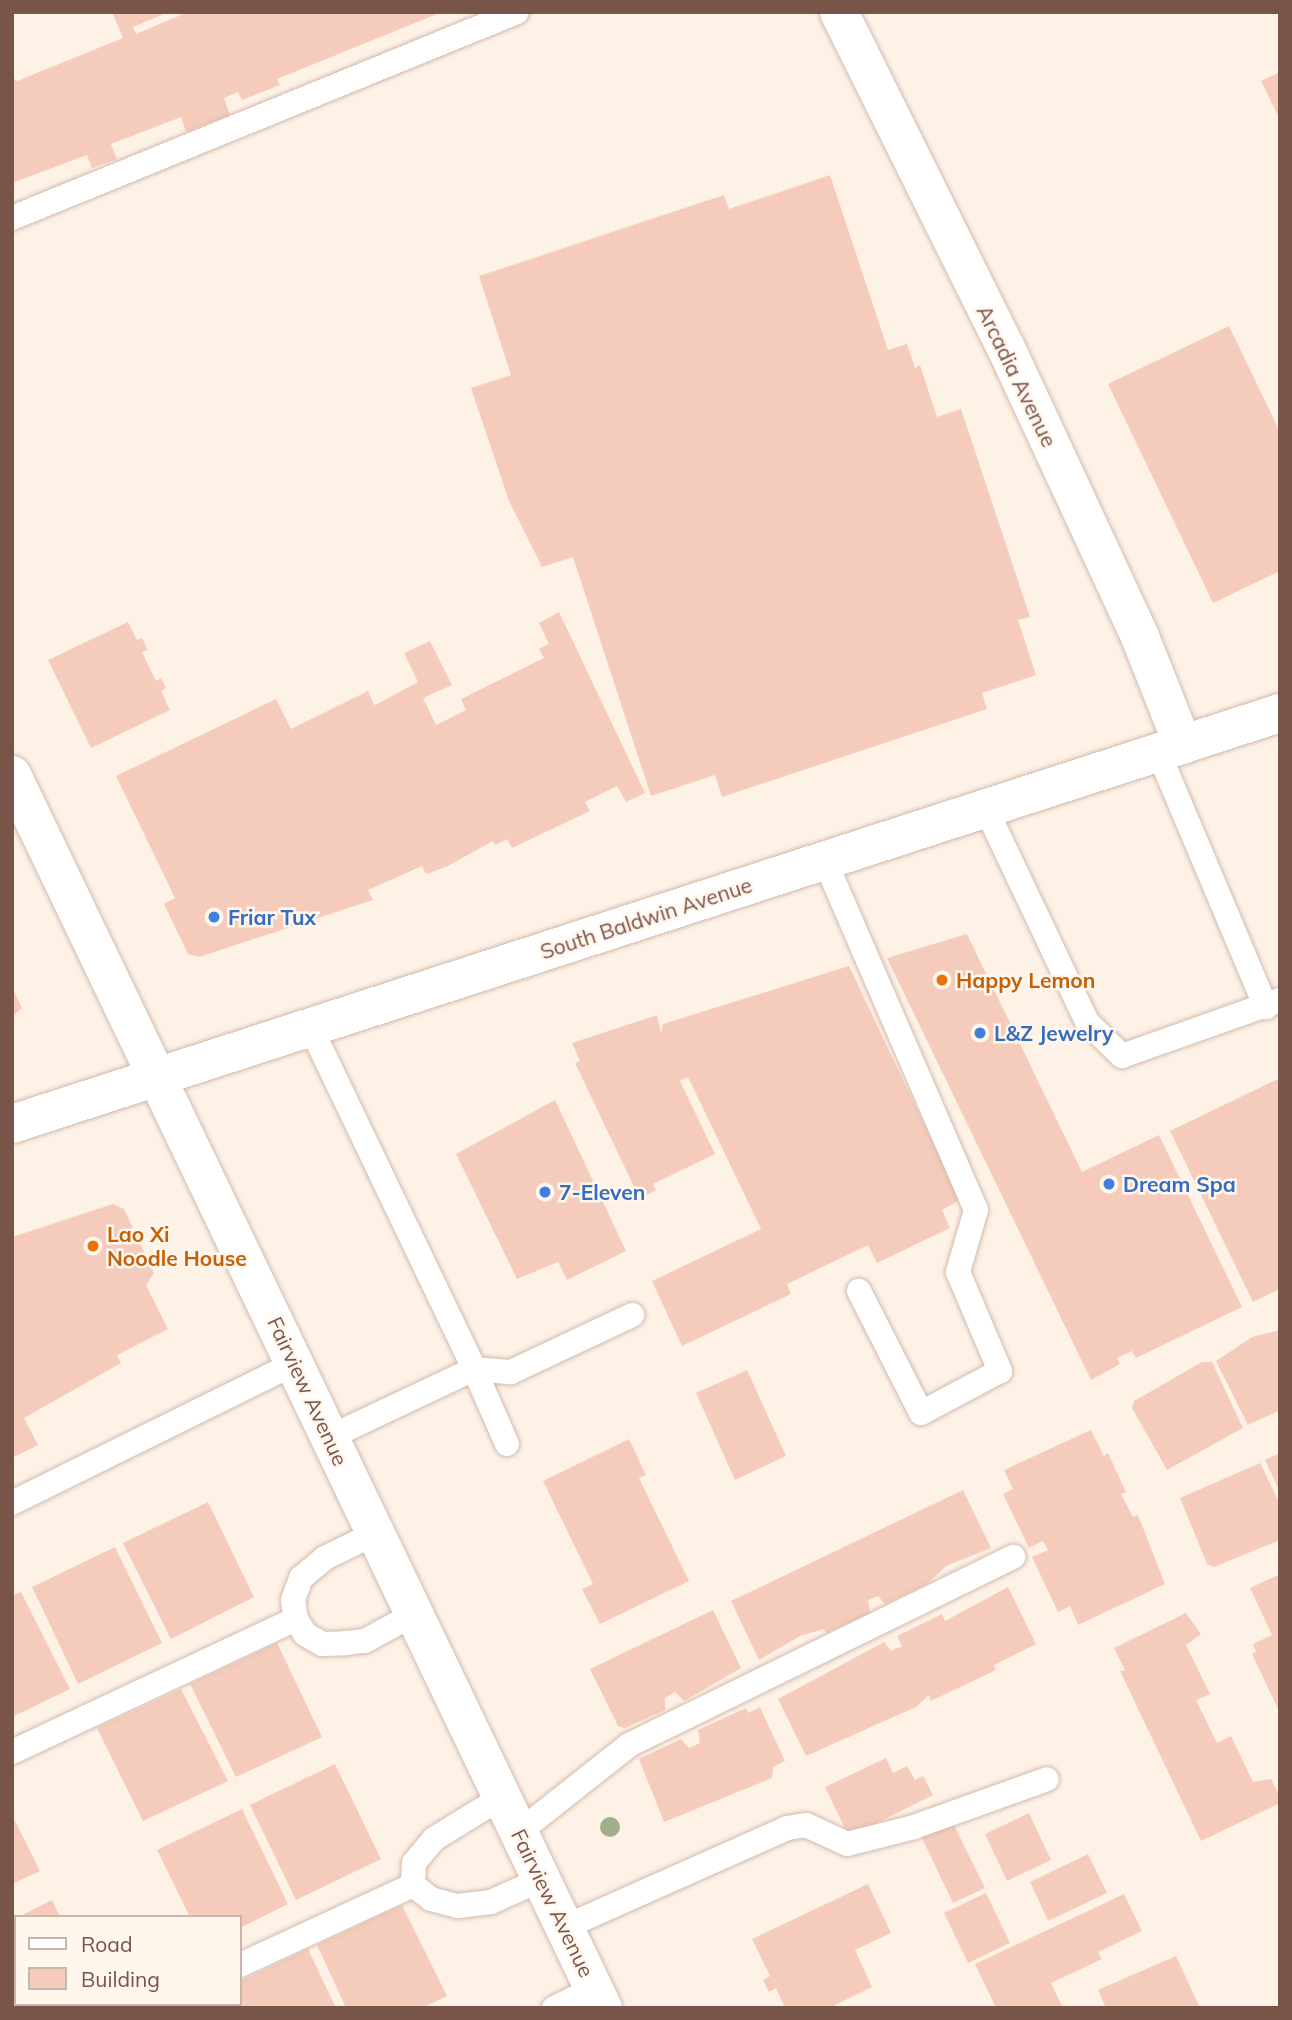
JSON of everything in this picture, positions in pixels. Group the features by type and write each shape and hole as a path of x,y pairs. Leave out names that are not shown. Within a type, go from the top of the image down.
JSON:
{"street":[{"name":"Arcadia Avenue","path":"839,12 1006,348 1140,637 1171,749"},
{"name":"South Baldwin Avenue","path":"12,1124 1280,713"},
{"name":"Fairview Avenue","path":"14,784 157,1075 599,1998"}],"lane":[{"path":"12,218 517,12"},
{"path":"986,809 1087,1022 1122,1056 1273,1003 1171,749"},
{"path":"825,861 976,1210 958,1272 1000,1371 921,1413 859,1291"},
{"path":"310,1026 474,1369 507,1444"},
{"path":"330,1437 474,1369 511,1372 632,1315"},
{"path":"12,1503 295,1363"},
{"path":"376,1532 325,1558 301,1578 293,1600 296,1619 305,1634 322,1644 365,1641 414,1614"},
{"path":"519,1832 629,1745 1013,1557"},
{"path":"12,1752 296,1619"},
{"path":"565,1927 787,1828 806,1825 847,1844 914,1827 1047,1779"},
{"path":"413,1885 414,1863 434,1839 502,1797"},
{"path":"413,1885 431,1899 458,1906 491,1902 542,1879"},
{"path":"242,1964 413,1885"},
{"path":"554,2008 599,1998"}],"building":[{"path":"112,12 169,12 133,27 136,34 188,12 442,12 277,79 280,85 242,100 238,92 224,98 230,115 186,132 181,117 111,144 117,159 92,168 87,155 12,183 12,77 17,81 123,38"},
{"path":"1280,72 1280,120 1261,81"},
{"path":"830,175 888,350 907,344 915,368 920,365 937,417 961,409 1030,617 1018,620 1036,675 982,693 987,709 722,797 715,775 651,796 573,557 542,567 509,501 471,388 511,375 479,276 724,195 729,209"},
{"path":"1229,326 1280,432 1280,571 1213,603 1108,384"},
{"path":"559,612 645,793 626,802 617,786 585,802 590,811 512,848 507,839 495,845 493,841 446,867 426,874 422,866 368,890 373,900 199,957 188,954 164,904 175,898 116,776 276,699 291,729 368,691 374,705 379,703 418,682 404,653 430,641 452,685 423,698 436,725 466,710 461,699 544,658 539,649 549,644 539,623"},
{"path":"128,622 137,640 142,638 148,650 142,652 156,681 161,678 166,688 161,691 170,710 91,748 48,660"},
{"path":"967,934 1082,1172 1159,1135 1242,1307 1136,1358 1132,1351 1117,1358 1120,1364 1091,1380 887,958"},
{"path":"849,966 960,1200 942,1210 950,1228 877,1263 868,1245 787,1284 791,1294 682,1346 652,1281 761,1229 688,1077 680,1081 715,1154 653,1184 656,1190 643,1197 637,1193 575,1063 580,1061 572,1043 657,1015 661,1034 663,1024"},
{"path":"12,987 22,1008 12,1017"},
{"path":"1280,1078 1280,1289 1253,1302 1170,1131"},
{"path":"555,1100 626,1251 567,1280 558,1262 517,1279 456,1154"},
{"path":"113,1204 124,1209 154,1273 146,1285 168,1329 117,1355 121,1363 24,1418 38,1445 12,1458 12,1237"},
{"path":"1280,1330 1280,1410 1248,1425 1216,1361 1252,1337"},
{"path":"1202,1362 1212,1362 1243,1428 1167,1470 1132,1408 1134,1401"},
{"path":"747,1370 786,1456 735,1480 696,1393"},
{"path":"1091,1430 1104,1456 1108,1453 1126,1492 1121,1494 1133,1517 1138,1515 1165,1584 1078,1625 1070,1606 1058,1612 1032,1557 1048,1550 1043,1541 1029,1548 1003,1494 1013,1489 1004,1470"},
{"path":"629,1439 646,1475 639,1478 689,1581 600,1624 582,1589 593,1584 543,1481"},
{"path":"1280,1453 1280,1492 1265,1460"},
{"path":"1260,1463 1280,1504 1280,1540 1214,1567 1207,1564 1180,1498"},
{"path":"963,1490 991,1548 946,1566 927,1584 885,1604 878,1596 868,1600 870,1613 826,1633 824,1629 800,1636 759,1660 731,1601"},
{"path":"208,1502 254,1597 171,1639 123,1543"},
{"path":"115,1547 162,1643 78,1684 32,1587"},
{"path":"1280,1574 1280,1713 1252,1654 1256,1652 1253,1644 1272,1635 1250,1588"},
{"path":"1008,1587 1036,1644 994,1665 996,1670 931,1701 929,1695 916,1707 806,1756 778,1699 884,1642 891,1651 902,1646 897,1636 942,1614 945,1621"},
{"path":"21,1592 70,1689 12,1717 12,1596"},
{"path":"713,1610 741,1668 684,1701 675,1692 665,1698 665,1710 625,1728 618,1726 590,1669"},
{"path":"1186,1613 1201,1634 1186,1645 1210,1694 1196,1700 1217,1743 1231,1736 1253,1782 1271,1779 1280,1797 1278,1804 1201,1841 1120,1671 1125,1670 1114,1648"},
{"path":"277,1643 322,1737 236,1777 190,1684"},
{"path":"181,1689 228,1781 143,1821 97,1728"},
{"path":"760,1707 785,1761 773,1767 772,1778 664,1822 639,1759 681,1739 689,1748 700,1743 698,1730 746,1708 748,1713"},
{"path":"886,1758 893,1773 907,1766 915,1780 923,1776 933,1795 849,1837 825,1787"},
{"path":"335,1764 381,1859 296,1900 250,1805"},
{"path":"242,1809 288,1904 242,1927 242,1915 189,1915 157,1850"},
{"path":"1029,1813 1051,1860 1007,1881 985,1834"},
{"path":"12,1815 40,1871 12,1884"},
{"path":"953,1823 985,1888 953,1903 922,1838"},
{"path":"1088,1854 1107,1893 1048,1921 1030,1882"},
{"path":"868,1884 891,1933 855,1950 872,1987 829,2008 785,2008 776,1988 769,1992 763,1980 770,1976 752,1939"},
{"path":"986,1893 1010,1943 968,1963 944,1913"},
{"path":"1124,1894 1142,1931 1098,1952 1102,1959 1051,1983 1063,2008 996,2008 975,1964"},
{"path":"52,1900 59,1915 22,1915"},
{"path":"402,1905 447,1996 422,2008 346,2008 317,1945"},
{"path":"308,1949 336,2008 233,2008 242,2006 242,1980"},
{"path":"1176,1956 1200,2008 1106,2008 1098,1990"},
{"path":"14,1963 14,2006 47,2006 12,2008"},
{"path":"218,2006 219,2008 184,2008"}],"place":[{"name":"Friar Tux","path":"214,917"},
{"name":"Happy Lemon","path":"942,980"},
{"name":"L&Z Jewelry","path":"980,1033"},
{"name":"Dream Spa","path":"1109,1184"},
{"name":"7-Eleven","path":"545,1192"},
{"name":"Lao Xi Noodle House","path":"93,1246"}]}
